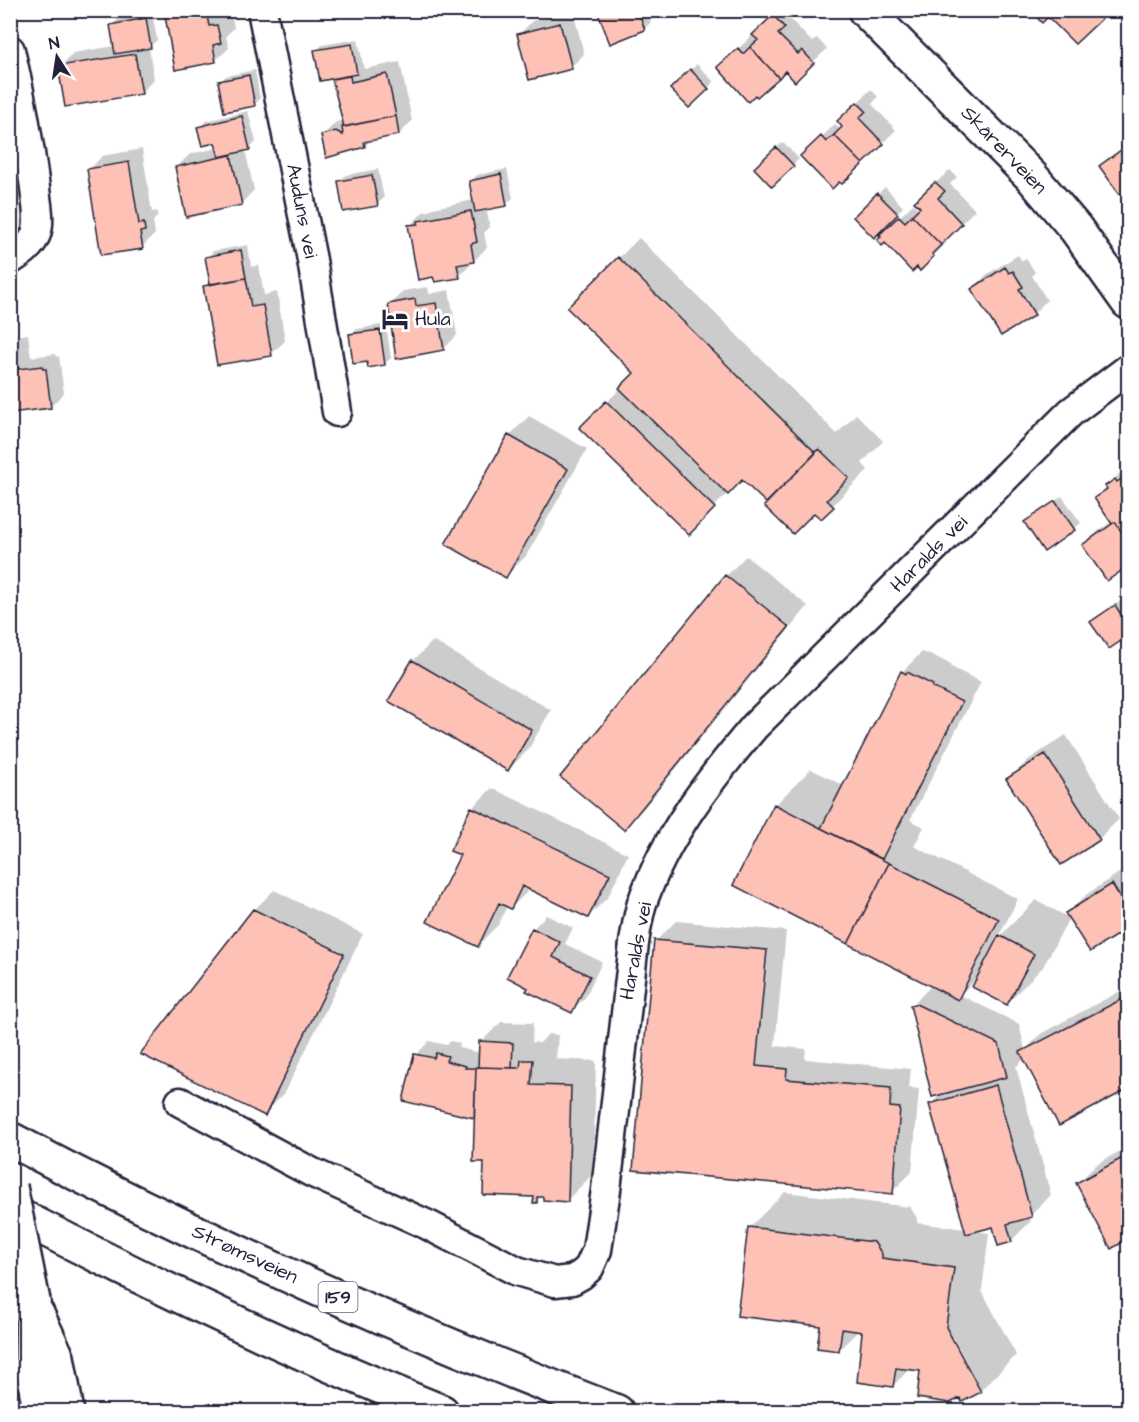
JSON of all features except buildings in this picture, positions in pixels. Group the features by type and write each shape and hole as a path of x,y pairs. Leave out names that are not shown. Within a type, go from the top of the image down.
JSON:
{"main road":[{"name":"Skårerveien","path":"865,10 1031,176 1076,229 1128,302"},
{"name":"Strømsveien","path":"10,1139 65,1168 331,1294 455,1348 617,1412"},
{"path":"10,1187 34,1305 57,1357 68,1412"},
{"path":"10,1211 171,1292 306,1354 442,1412"},
{"path":"34,1305 32,1362 40,1412"},
{"path":"10,1392 35,1412"}],"street":[{"name":"Auduns vei","path":"262,10 312,260 338,412"},
{"path":"10,50 31,157 38,219 37,232 32,242 10,260"},
{"name":"Haralds vei","path":"180,1101 311,1172 428,1225 517,1271 555,1282 572,1280 581,1275 589,1268 597,1250 606,1190 633,943 642,905 672,838 719,769 755,726 1071,412 1128,369"}],"place":[{"name":"Hula","path":"395,319"}]}
